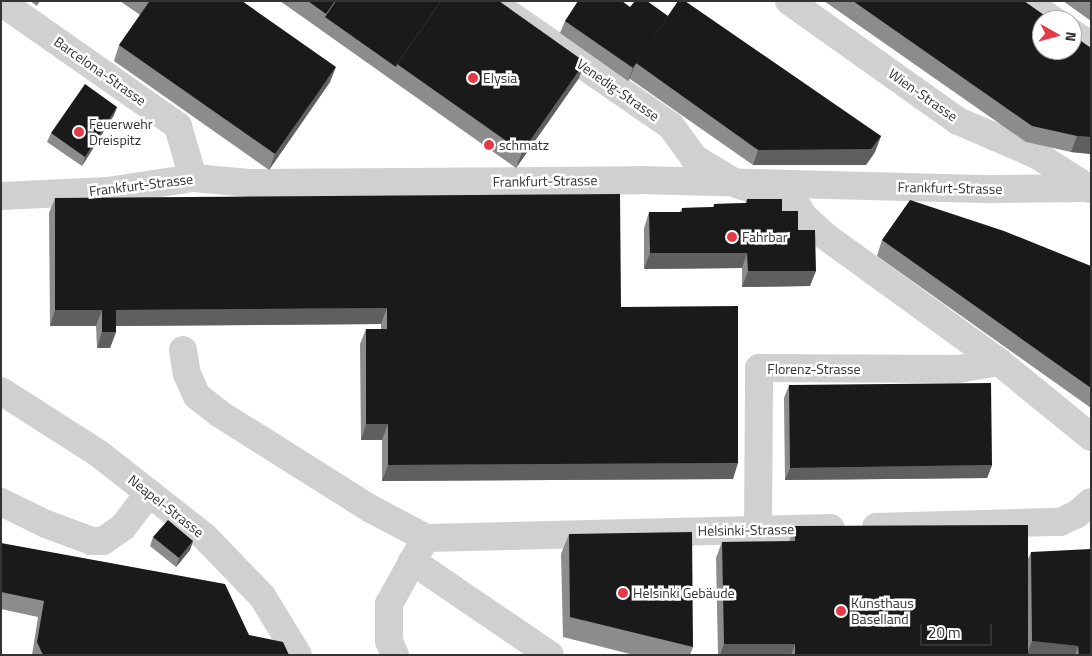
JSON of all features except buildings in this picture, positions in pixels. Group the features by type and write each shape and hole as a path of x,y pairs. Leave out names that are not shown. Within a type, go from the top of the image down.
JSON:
{"street":[{"name":"Venedig-Strasse","path":"490,1 672,126 694,158 739,185"},
{"name":"Wien-Strasse","path":"789,1 958,121 1037,155 1090,189"},
{"path":"1026,1 1039,10"},
{"name":"Barcelona-Strasse","path":"1,2 178,126 193,178"},
{"name":"Frankfurt-Strasse","path":"1,196 107,191 193,178 250,183 639,180 739,185 1090,189"},
{"path":"739,185 794,201 804,217 824,236 999,362 1091,436"},
{"path":"183,350 187,374 197,396 220,414 371,509 550,655"},
{"name":"Florenz-Strasse","path":"758,530 759,368 958,369 999,362"},
{"name":"Neapel-Strasse","path":"1,391 98,453 230,560 262,596 298,655"},
{"path":"1,502 46,524 92,542 103,541 123,527 149,493"},
{"name":"Helsinki-Strasse","path":"419,550 758,530 1060,522 1077,514 1091,502"},
{"path":"395,655 390,641 389,604 419,550"}],"place":[{"name":"Elysia","path":"473,78"},
{"name":"Feuerwehr Dreispitz","path":"79,132"},
{"name":"schmatz","path":"489,145"},
{"name":"Fahrbar","path":"732,237"},
{"name":"Helsinki Gebäude","path":"623,593"},
{"name":"Kunsthaus Baselland","path":"841,611"}]}
